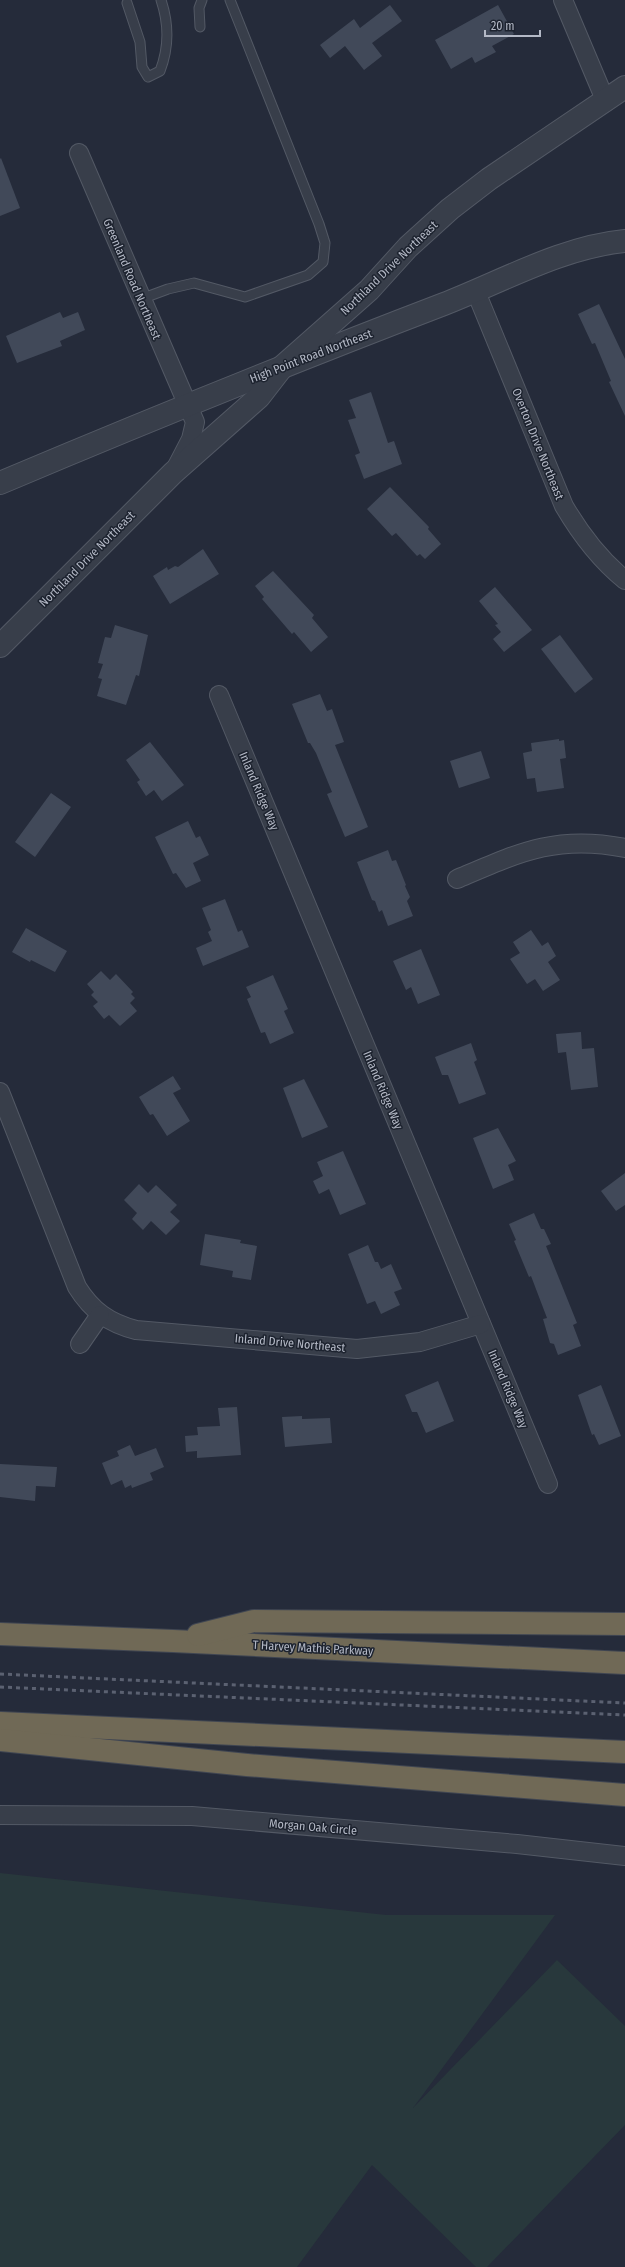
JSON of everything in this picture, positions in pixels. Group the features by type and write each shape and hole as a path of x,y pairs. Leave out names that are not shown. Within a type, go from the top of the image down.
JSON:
{"highway":[{"path":"173,1641 254,1622 625,1624"},
{"name":"T Harvey Mathis Parkway","path":"0,1634 625,1663"},
{"path":"0,1723 625,1752"},
{"path":"0,1740 247,1765 625,1795"}],"street":[{"path":"563,0 606,102"},
{"name":"Northland Drive Northeast","path":"0,646 173,473 259,397 283,366 369,290 408,247 450,209 489,180 606,102 625,87"},
{"name":"Greenland Road Northeast","path":"79,153 186,405"},
{"name":"High Point Road Northeast","path":"0,483 186,405 476,292 568,253 596,245 625,241"},
{"name":"Overton Drive Northeast","path":"476,292 564,506 580,534 606,564 625,580"},
{"name":"Northland Drive Northeast","path":"173,473 191,439 195,422 186,405"},
{"name":"Inland Ridge Way","path":"219,695 548,1484"},
{"path":"456,879 519,853 555,844 603,844 625,848"},
{"name":"Inland Drive Northeast","path":"0,1092 77,1287 87,1303 100,1316 118,1325 136,1330 357,1349 420,1342 481,1324"},
{"path":"80,1344 100,1316"},
{"name":"Morgan Oak Circle","path":"0,1815 192,1816 517,1844 625,1856"}],"lane":[{"path":"127,3 140,42 142,67 148,77 160,71 165,54 167,24 161,0"},
{"path":"200,27 199,8 202,0"},
{"path":"141,299 168,289 194,282 245,297 308,276 322,262 325,243 230,0"}],"shaded area":[{"path":"0,1873 386,1915 555,1915 413,2108 557,1960 625,2026 625,2125 487,2267 476,2267 372,2165 297,2267 0,2267"}],"building":[{"path":"390,5 402,21 372,43 382,56 364,70 345,46 330,58 320,45 354,19 360,28"},
{"path":"498,5 514,34 492,46 496,52 475,63 472,57 451,69 435,40"},
{"path":"1,158 20,208 0,216 0,159"},
{"path":"599,304 625,359 625,416 609,382 611,381 595,343 592,344 578,314"},
{"path":"60,312 63,318 78,312 85,330 60,341 62,346 17,363 6,336"},
{"path":"371,392 388,443 394,441 402,464 364,479 355,455 360,453 348,420 356,418 349,400"},
{"path":"390,487 429,527 428,529 441,544 425,559 420,554 417,556 396,533 392,536 367,509"},
{"path":"203,549 219,574 170,604 153,576 167,567 168,570 175,566 178,567"},
{"path":"273,571 314,615 312,618 328,637 311,652 294,632 292,634 262,599 264,597 255,586"},
{"path":"495,587 532,630 504,652 493,639 501,632 495,625 498,624 479,601"},
{"path":"115,625 148,635 139,676 136,675 126,705 97,696 102,679 98,678 103,664 98,663 105,637 111,638"},
{"path":"560,635 593,679 575,693 541,649"},
{"path":"320,694 327,711 332,709 344,742 335,745 368,827 345,837 327,794 332,792 316,753 310,743 308,743 292,704"},
{"path":"559,739 559,741 564,740 566,758 560,759 564,788 537,792 535,778 527,779 523,753 532,751 531,743"},
{"path":"150,742 184,785 162,801 154,790 146,796 137,782 140,780 126,760"},
{"path":"481,751 490,778 459,788 450,761"},
{"path":"51,793 71,807 35,857 15,842"},
{"path":"188,821 196,838 200,836 209,855 193,863 201,881 186,888 176,873 173,874 155,837"},
{"path":"388,850 392,861 396,860 406,885 405,886 410,897 407,901 413,916 388,926 382,910 379,912 375,901 372,900 357,862"},
{"path":"225,899 238,932 242,930 249,947 203,966 196,948 212,941 208,932 211,930 202,908"},
{"path":"26,928 67,951 55,972 31,960 30,962 12,952"},
{"path":"531,930 542,946 548,942 556,956 548,962 560,980 543,991 535,979 527,984 510,959 520,953 513,942"},
{"path":"421,949 440,995 418,1004 411,987 406,990 393,961"},
{"path":"101,971 110,980 116,974 133,992 131,994 135,998 130,1003 137,1011 120,1026 109,1015 104,1019 93,1006 98,1002 91,995 94,992 87,984"},
{"path":"273,975 288,1009 284,1011 294,1033 270,1044 265,1032 261,1033 247,999 251,997 246,987"},
{"path":"581,1032 582,1049 594,1048 598,1087 571,1090 566,1052 558,1053 556,1034"},
{"path":"471,1043 477,1060 474,1062 486,1094 459,1104 448,1075 442,1075 435,1057"},
{"path":"173,1076 181,1089 173,1093 190,1121 167,1136 153,1114 150,1115 139,1097"},
{"path":"304,1079 328,1127 302,1138 283,1088"},
{"path":"498,1128 516,1161 508,1165 514,1180 493,1189 473,1138"},
{"path":"343,1151 366,1204 340,1215 329,1189 319,1194 313,1181 323,1176 317,1162"},
{"path":"625,1173 625,1205 616,1211 601,1191"},
{"path":"139,1184 148,1193 156,1185 177,1205 170,1212 180,1221 166,1235 151,1221 143,1230 132,1219 137,1213 124,1200"},
{"path":"534,1213 541,1229 544,1229 551,1244 546,1246 577,1323 573,1325 581,1346 558,1355 554,1344 550,1343 543,1319 547,1318 531,1276 529,1277 514,1241 516,1240 509,1224"},
{"path":"205,1234 241,1240 240,1243 257,1246 251,1280 232,1277 233,1271 200,1265"},
{"path":"368,1245 375,1262 378,1262 381,1269 391,1264 402,1289 394,1292 400,1305 381,1314 375,1301 367,1304 348,1254"},
{"path":"438,1381 454,1421 426,1433 417,1412 412,1412 405,1395"},
{"path":"601,1385 621,1436 599,1445 594,1434 592,1435 578,1395"},
{"path":"237,1407 241,1455 197,1458 197,1451 186,1452 185,1436 198,1435 197,1427 220,1426 218,1408"},
{"path":"302,1416 302,1419 330,1418 332,1443 285,1447 282,1417"},
{"path":"130,1445 135,1456 156,1448 164,1467 150,1473 153,1480 132,1488 131,1485 125,1488 122,1480 111,1485 102,1463 119,1456 117,1451"},
{"path":"0,1464 57,1467 55,1487 36,1486 35,1501 0,1497"}],"railway":[{"path":"0,1674 625,1703"},
{"path":"0,1687 625,1715"}]}
